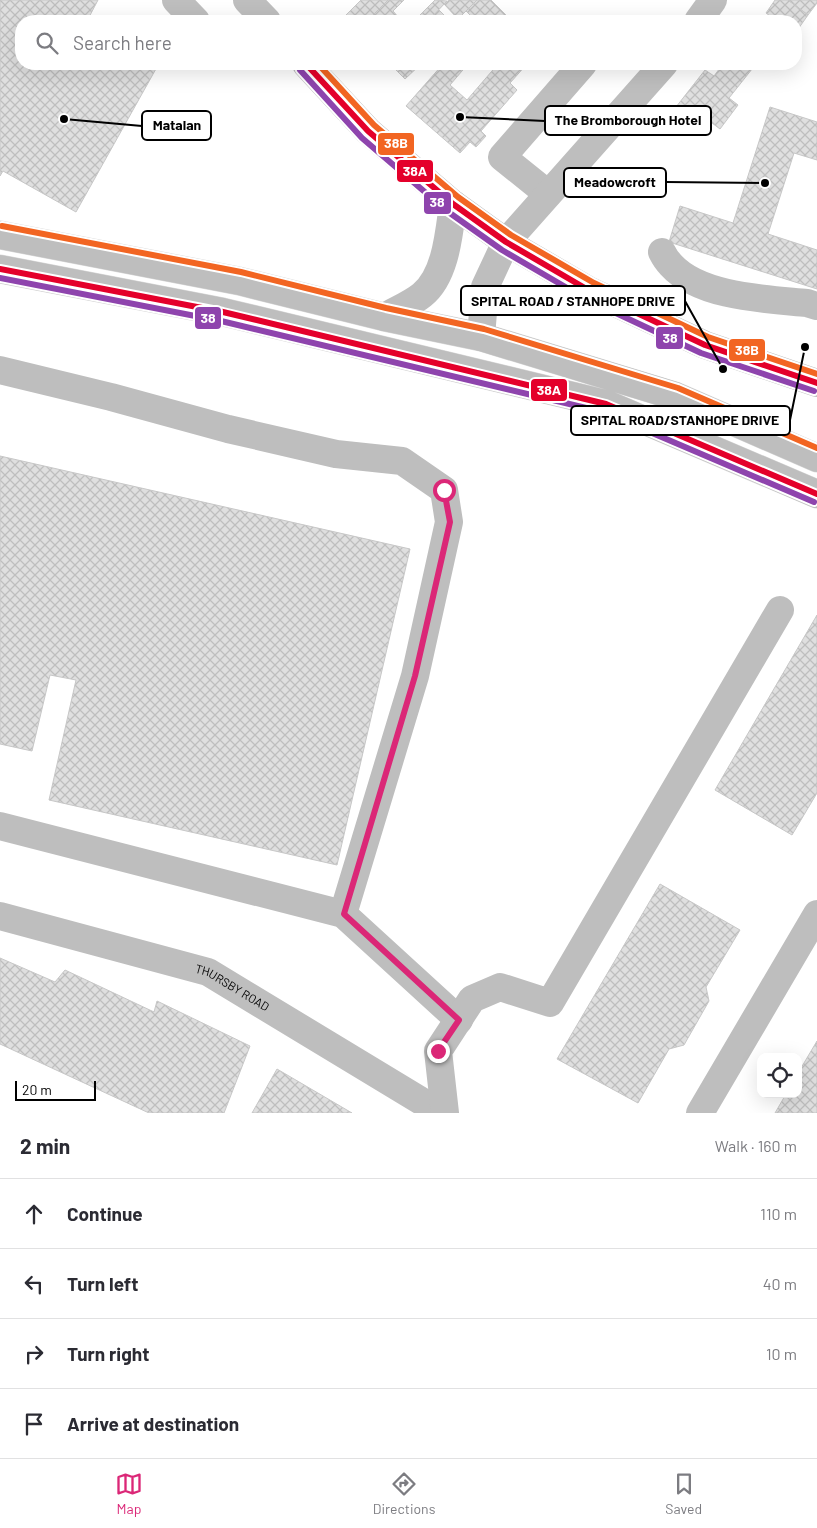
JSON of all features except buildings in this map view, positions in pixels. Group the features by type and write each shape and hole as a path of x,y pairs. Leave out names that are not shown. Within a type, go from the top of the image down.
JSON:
{"main road":[{"path":"176,0 190,15"},
{"path":"247,0 261,15"},
{"path":"702,15 713,0"},
{"path":"312,70 368,131 453,204 506,242 590,291 705,345 817,383"},
{"path":"548,194 502,157 578,70"},
{"path":"481,337 485,287 506,242 659,70"},
{"path":"384,317 423,295 440,272 453,204"},
{"path":"0,234 239,281 384,317 481,337 675,396 817,458"},
{"path":"662,252 671,265 687,277 716,291 817,306"},
{"path":"0,269 223,312 606,404 817,494"},
{"path":"0,370 111,397 228,429 318,450 336,454 402,461 444,490 450,522 415,676 344,914"},
{"path":"445,1113 438,1051 472,999 500,986 550,1003 780,610"},
{"path":"0,826 344,914 459,1020"},
{"path":"700,1113 817,914"},
{"name":"THURSBY ROAD","path":"0,916 208,972 441,1113"}],"transit line":[{"name":"38","path":"300,70 362,138 447,211 502,250 586,299 701,353 814,391"},
{"name":"38A","path":"312,70 368,131 453,204 506,242 590,291 705,345 817,383"},
{"name":"38B","path":"324,70 374,125 458,197 511,235 594,283 708,337 817,374"},
{"name":"38B","path":"2,226 241,272 386,308 484,329 678,388 817,448"},
{"name":"38A","path":"0,269 223,312 606,404 817,494"},
{"name":"38","path":"0,278 221,321 603,412 814,502"}],"place":[{"name":"The Bromborough Hotel","path":"460,117"},
{"name":"Matalan","path":"64,119"},
{"name":"Meadowcroft","path":"765,183"},
{"name":"SPITAL ROAD/STANHOPE DRIVE","path":"805,347"},
{"name":"SPITAL ROAD / STANHOPE DRIVE","path":"723,369"}],"route":[{"path":"438,1051 459,1020 344,914 415,676 450,522 444,490"}]}
